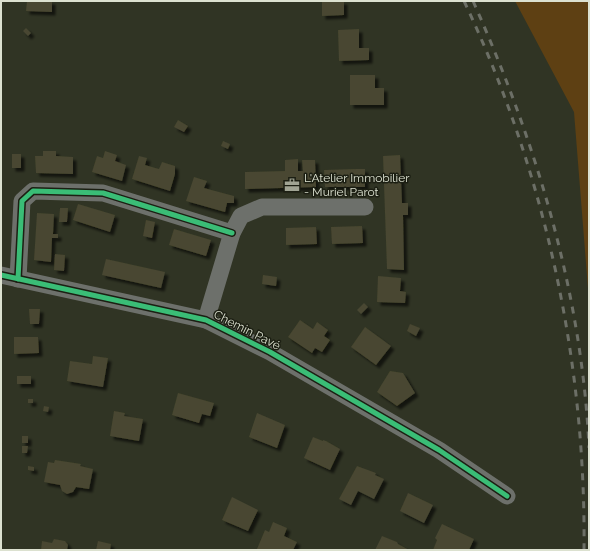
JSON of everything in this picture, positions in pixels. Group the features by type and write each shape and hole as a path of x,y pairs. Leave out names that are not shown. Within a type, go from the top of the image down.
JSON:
{"street":[{"path":"18,279 22,201 33,191 103,193 232,232"},
{"path":"206,320 232,232 241,216 262,207 365,207"},
{"name":"Chemin Pavé","path":"1,275 206,320 270,352 439,450 507,496"}],"shaded area":[{"path":"515,1 589,1 589,301 574,112"}],"building":[{"path":"27,1 52,1 52,12 26,11"},
{"path":"322,1 344,1 344,15 322,16"},
{"path":"26,28 31,33 28,36 23,31"},
{"path":"359,29 359,48 369,48 369,60 339,61 338,30"},
{"path":"350,75 375,75 375,88 384,88 384,105 350,105"},
{"path":"178,120 188,126 184,132 174,127"},
{"path":"223,141 230,144 228,149 221,146"},
{"path":"43,151 56,151 56,156 73,157 73,174 36,173 35,156 43,156"},
{"path":"105,151 117,155 115,161 126,165 122,181 92,172 97,156 103,158"},
{"path":"12,154 21,154 21,168 12,168"},
{"path":"400,155 402,203 408,203 408,215 403,215 404,270 387,269 383,156"},
{"path":"139,156 147,158 145,165 159,169 162,162 175,166 175,174 170,191 132,179"},
{"path":"298,159 298,171 303,171 302,160 315,160 316,187 245,189 245,172 285,171 285,160"},
{"path":"365,169 365,187 325,187 324,170"},
{"path":"194,177 207,181 204,188 234,196 234,203 227,203 225,212 186,201"},
{"path":"78,204 115,215 110,232 73,220"},
{"path":"60,208 68,208 67,222 59,222"},
{"path":"37,213 54,214 53,234 58,234 58,238 52,238 51,262 34,260"},
{"path":"146,220 155,222 152,238 143,236"},
{"path":"362,226 363,243 332,244 331,227"},
{"path":"316,227 317,244 286,245 286,228"},
{"path":"174,229 211,240 206,256 169,245"},
{"path":"55,254 65,255 64,271 54,270"},
{"path":"106,259 165,272 161,288 102,275"},
{"path":"263,275 277,277 276,286 262,284"},
{"path":"378,276 401,278 400,291 406,292 405,303 377,302"},
{"path":"364,303 368,307 361,314 357,310"},
{"path":"29,309 40,309 39,324 30,324"},
{"path":"300,320 313,329 317,322 328,330 324,336 330,340 322,352 315,348 312,353 288,337"},
{"path":"410,324 420,328 416,336 407,331"},
{"path":"365,327 391,346 376,365 351,347"},
{"path":"14,337 38,337 39,353 14,354"},
{"path":"93,356 108,358 103,387 67,381 70,361 92,364"},
{"path":"390,371 403,373 415,393 397,406 377,392"},
{"path":"17,376 31,376 31,384 17,384"},
{"path":"178,393 214,403 210,416 202,414 199,423 172,415"},
{"path":"28,399 33,399 33,403 28,403"},
{"path":"44,406 49,407 48,412 43,411"},
{"path":"114,411 125,413 124,416 143,419 139,441 110,436"},
{"path":"257,413 285,425 277,448 249,437"},
{"path":"22,436 28,436 28,443 22,443"},
{"path":"313,437 326,441 340,449 330,470 304,458"},
{"path":"22,446 28,446 27,453 22,453"},
{"path":"55,460 81,464 80,466 93,469 89,489 76,487 73,492 67,494 62,491 60,485 44,482 48,462 54,463"},
{"path":"28,466 34,467 34,471 28,470"},
{"path":"357,466 376,473 375,475 384,479 374,499 358,491 351,505 339,499"},
{"path":"408,493 433,505 424,523 400,511"},
{"path":"232,497 258,510 248,531 222,520"},
{"path":"273,522 287,528 284,536 297,542 293,550 257,549 265,530 269,532"},
{"path":"442,524 474,539 469,550 433,550 437,540 435,538"},
{"path":"382,536 397,542 409,550 375,550"},
{"path":"54,539 65,541 68,545 67,550 41,550 42,541 52,543"},
{"path":"98,541 111,544 110,550 96,550"}],"railway":[{"path":"464,1 492,66 517,132 538,200 555,269 568,338 577,409 583,479 584,550"},
{"path":"473,1 496,54 517,109 536,164 552,219 566,276 577,333 585,390 589,448"}],"cycle path":[{"path":"18,279 22,201 33,191 103,193 232,233"},
{"path":"1,275 206,320 270,352 439,450 507,496"}],"place":[{"name":"L'Atelier Immobilier - Muriel Parot","path":"292,185"}]}
